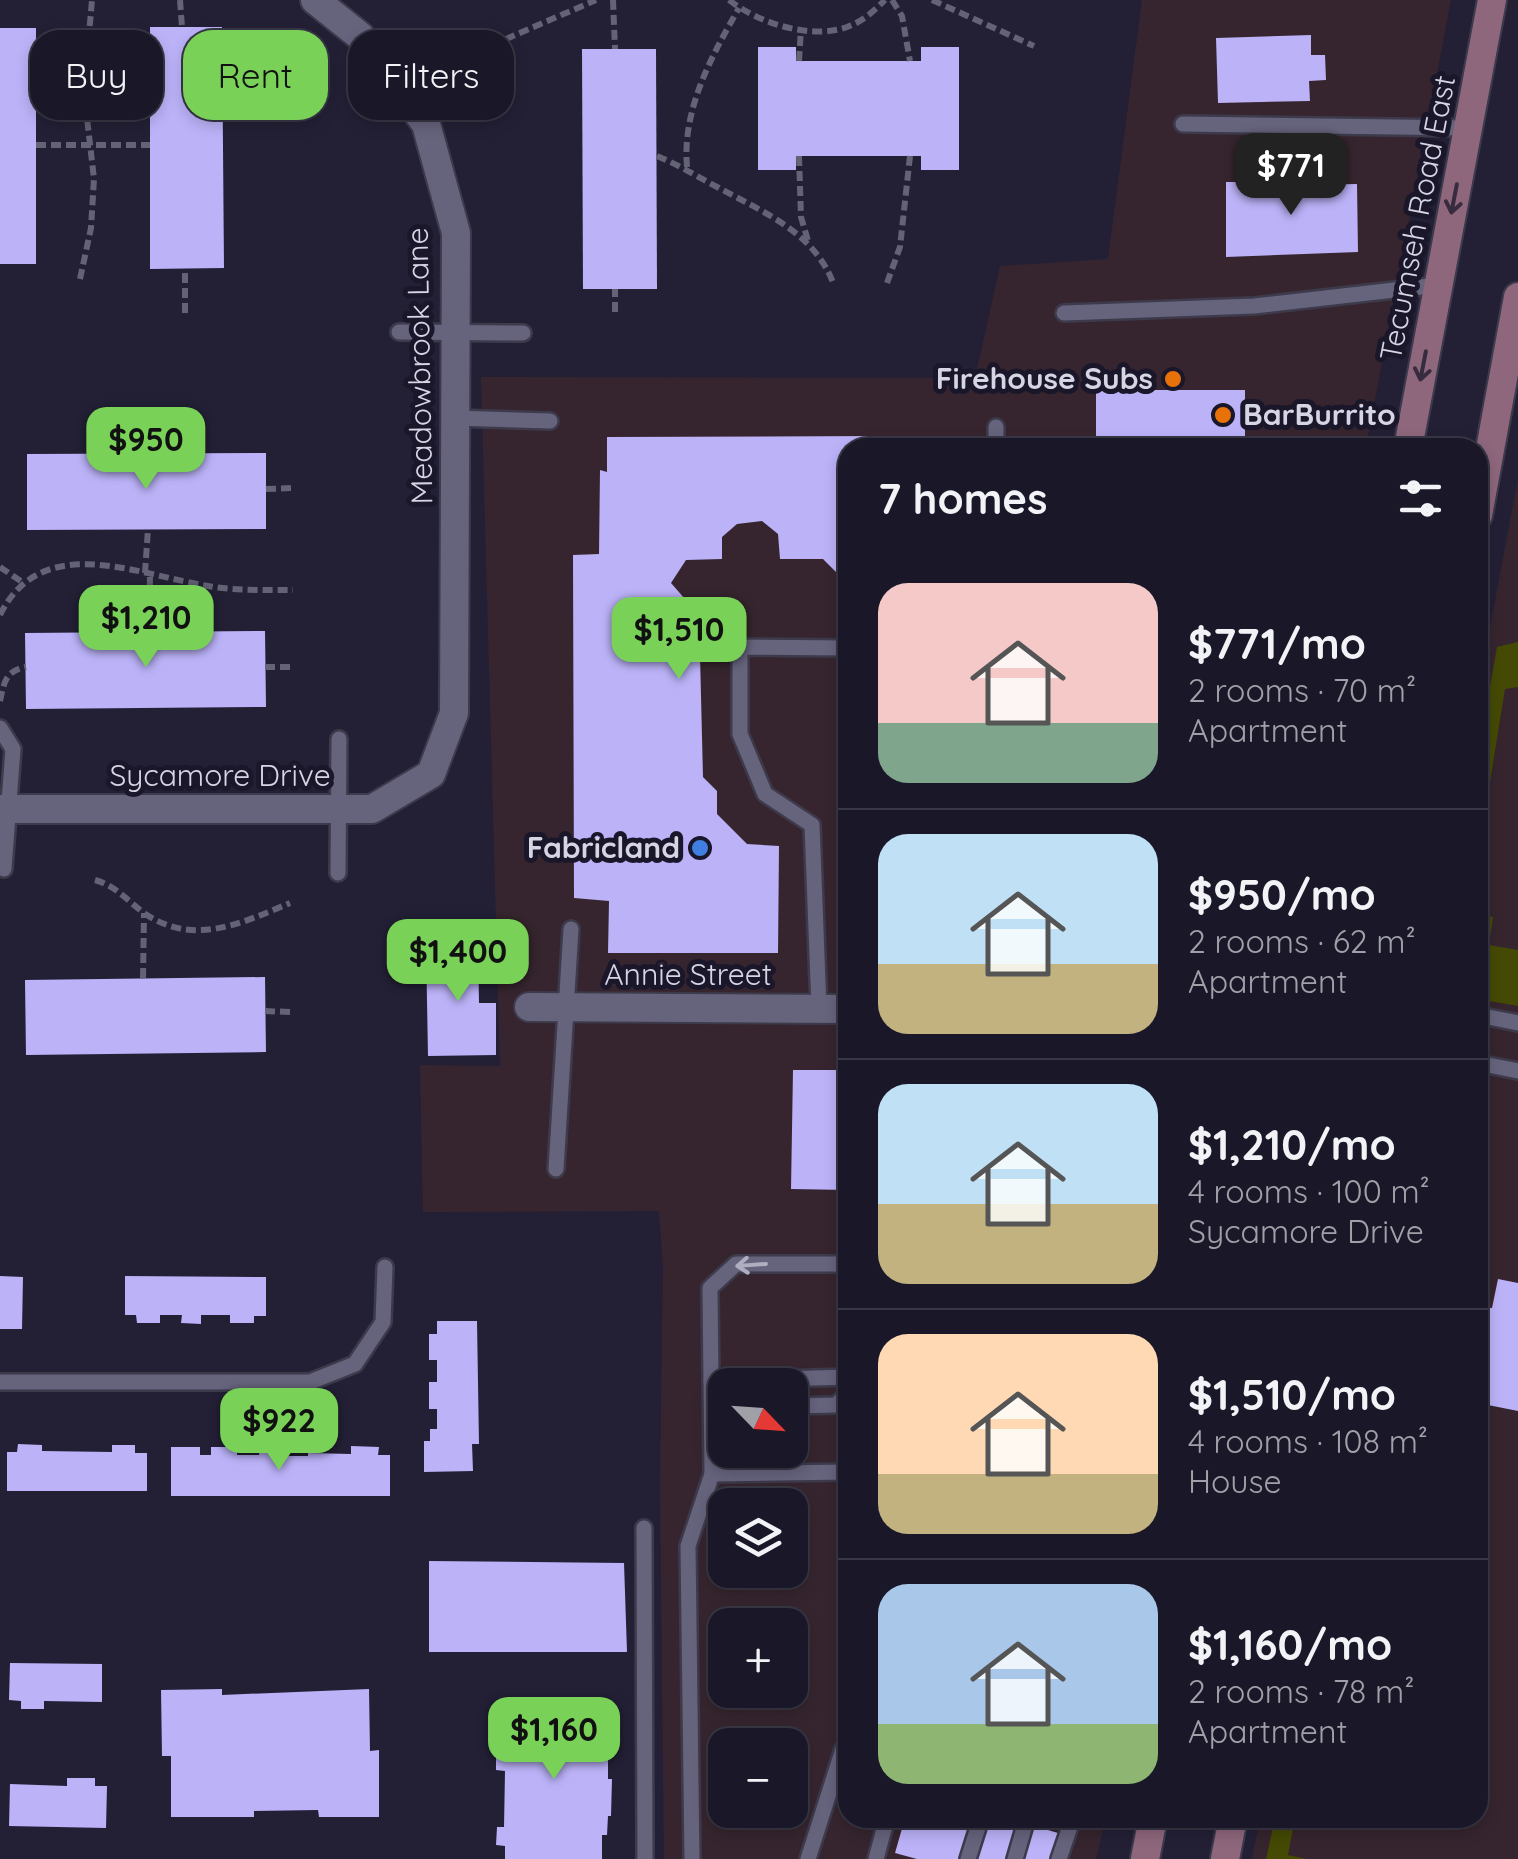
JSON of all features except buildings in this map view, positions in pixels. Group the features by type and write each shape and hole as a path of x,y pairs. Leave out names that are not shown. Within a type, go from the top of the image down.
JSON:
{"main road":[{"name":"Tecumseh Road East","path":"1410,438 1492,0"},
{"path":"1488,461 1517,304"},
{"path":"1146,1859 1151,1828"},
{"path":"1225,1859 1231,1828"}],"street":[{"name":"Meadowbrook Lane","path":"319,1 360,36 426,124 456,233 454,712 431,774"},
{"name":"Sycamore Drive","path":"4,809 372,809 431,774"},
{"name":"Annie Street","path":"529,1007 834,1008"}],"lane":[{"path":"1183,124 1468,128"},
{"path":"1064,313 1254,306 1438,285"},
{"path":"399,332 522,333"},
{"path":"455,418 550,421"},
{"path":"996,427 996,438"},
{"path":"834,1008 812,826 765,794 740,734 740,646 838,648"},
{"path":"0,728 13,749 4,809 4,869"},
{"path":"338,873 339,739"},
{"path":"556,1169 571,928"},
{"path":"1488,1017 1518,1023"},
{"path":"1488,1065 1518,1071"},
{"path":"711,1368 710,1288 736,1264 838,1264"},
{"path":"0,1382 310,1382 356,1364 383,1322 385,1267"},
{"path":"808,1378 838,1377"},
{"path":"808,1406 838,1404"},
{"path":"692,1859 688,1546 713,1468"},
{"path":"712,1474 838,1472"},
{"path":"644,1528 645,1859"},
{"path":"808,1859 838,1765"},
{"path":"876,1859 884,1828"},
{"path":"968,1859 977,1828"},
{"path":"1015,1859 1025,1828"},
{"path":"1059,1859 1070,1828"}],"path":[{"path":"80,278 91,228 94,179 84,92 92,0"},
{"path":"180,0 182,27"},
{"path":"514,36 596,0"},
{"path":"613,0 615,50"},
{"path":"729,0 760,19 824,32 847,27 889,0 902,16 910,61"},
{"path":"932,0 1034,46"},
{"path":"687,169 685,146 690,115 740,8"},
{"path":"799,61 801,29"},
{"path":"36,145 150,144"},
{"path":"657,156 778,220 810,244 826,264 834,285"},
{"path":"799,156 801,218 810,244"},
{"path":"887,283 900,247 910,156"},
{"path":"185,268 185,312"},
{"path":"614,312 615,289"},
{"path":"266,488 294,488"},
{"path":"148,530 148,632"},
{"path":"0,615 22,582 59,566 85,561 234,590 294,590"},
{"path":"0,567 22,582"},
{"path":"0,702 5,678 15,669 26,667"},
{"path":"265,667 294,667"},
{"path":"94,880 106,883 144,912 181,931 206,932 290,903"},
{"path":"143,978 144,912"},
{"path":"266,1011 292,1012"}],"shaded area":[{"path":"1142,0 1451,0 1368,438 838,438 838,1828 1104,1828 1096,1859 664,1859 660,1484 663,1266 659,1211 423,1212 420,1065 500,1066 481,377 975,378 1000,266 1108,259"},
{"path":"1518,479 1518,1859 1252,1859 1258,1828 1488,1828 1488,638"}],"green space":[{"path":"1518,642 1518,687 1505,689 1488,794 1488,698 1497,647"},
{"path":"1488,916 1493,917 1489,945 1518,950 1518,1006 1488,1001"},
{"path":"1273,1828 1293,1828 1288,1855 1307,1859 1266,1859"}],"place":[{"name":"Firehouse Subs","path":"1173,379"},
{"name":"BarBurrito","path":"1223,415"},
{"name":"Fabricland","path":"700,848"}]}
